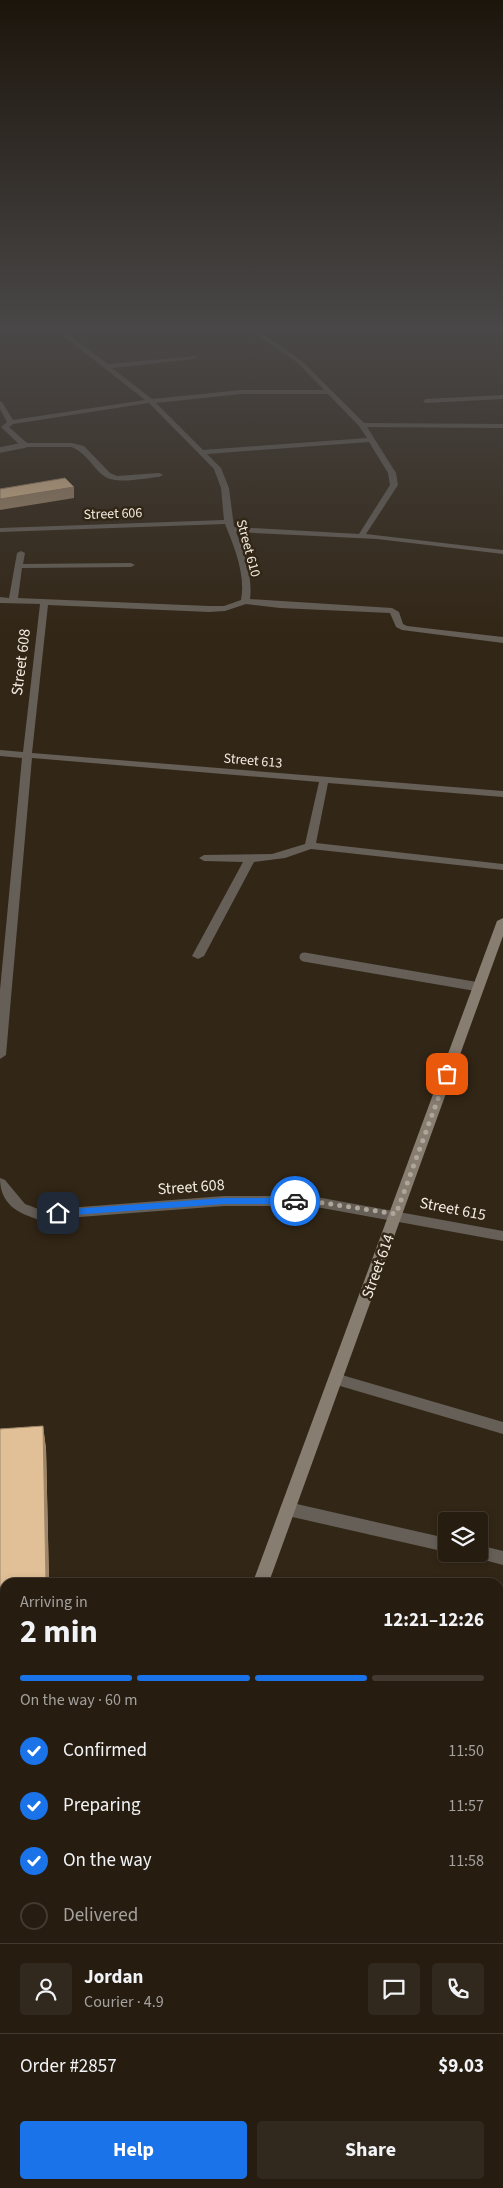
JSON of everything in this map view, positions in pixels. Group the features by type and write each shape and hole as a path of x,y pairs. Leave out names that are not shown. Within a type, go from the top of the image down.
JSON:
{"street":[{"path":"7,428 25,445 72,445 81,448 107,475 116,478 159,474"},
{"name":"Street 610","path":"0,600 209,609 225,608 245,601 247,590 240,556 229,526 224,488 220,475 217,468 178,428"},
{"path":"361,536 394,485 392,473 364,428"},
{"path":"201,452 370,440"},
{"name":"Street 606","path":"0,530 229,526 361,536 503,552"},
{"path":"12,600 20,553"},
{"path":"18,566 131,565"},
{"path":"245,601 280,606 392,611 396,614 399,625 405,628 503,640"},
{"name":"Street 608","path":"0,1055 27,755 44,602"},
{"name":"Street 613","path":"0,753 503,794"},
{"path":"310,846 324,780"},
{"path":"204,858 250,859 296,853 310,846 503,867"},
{"path":"198,956 250,859"},
{"name":"Street 614","path":"262,1578 503,921"},
{"name":"Street 608","path":"0,1183 20,1207 40,1215 224,1201 311,1201 396,1214"},
{"name":"Street 615","path":"396,1214 503,1236"},
{"path":"336,1379 503,1428"},
{"path":"288,1509 438,1543"},
{"path":"488,1554 503,1558"}],"lane":[{"path":"0,450 25,445"},
{"path":"304,957 479,987"}],"building":[{"path":"65,478 74,487 0,499 0,489"},
{"path":"43,1426 46,1578 0,1578 0,1429"}],"way so far":[{"path":"295,1201 311,1201 396,1214 447,1074"}],"route":[{"path":"58,1213 224,1201 295,1201"}]}
